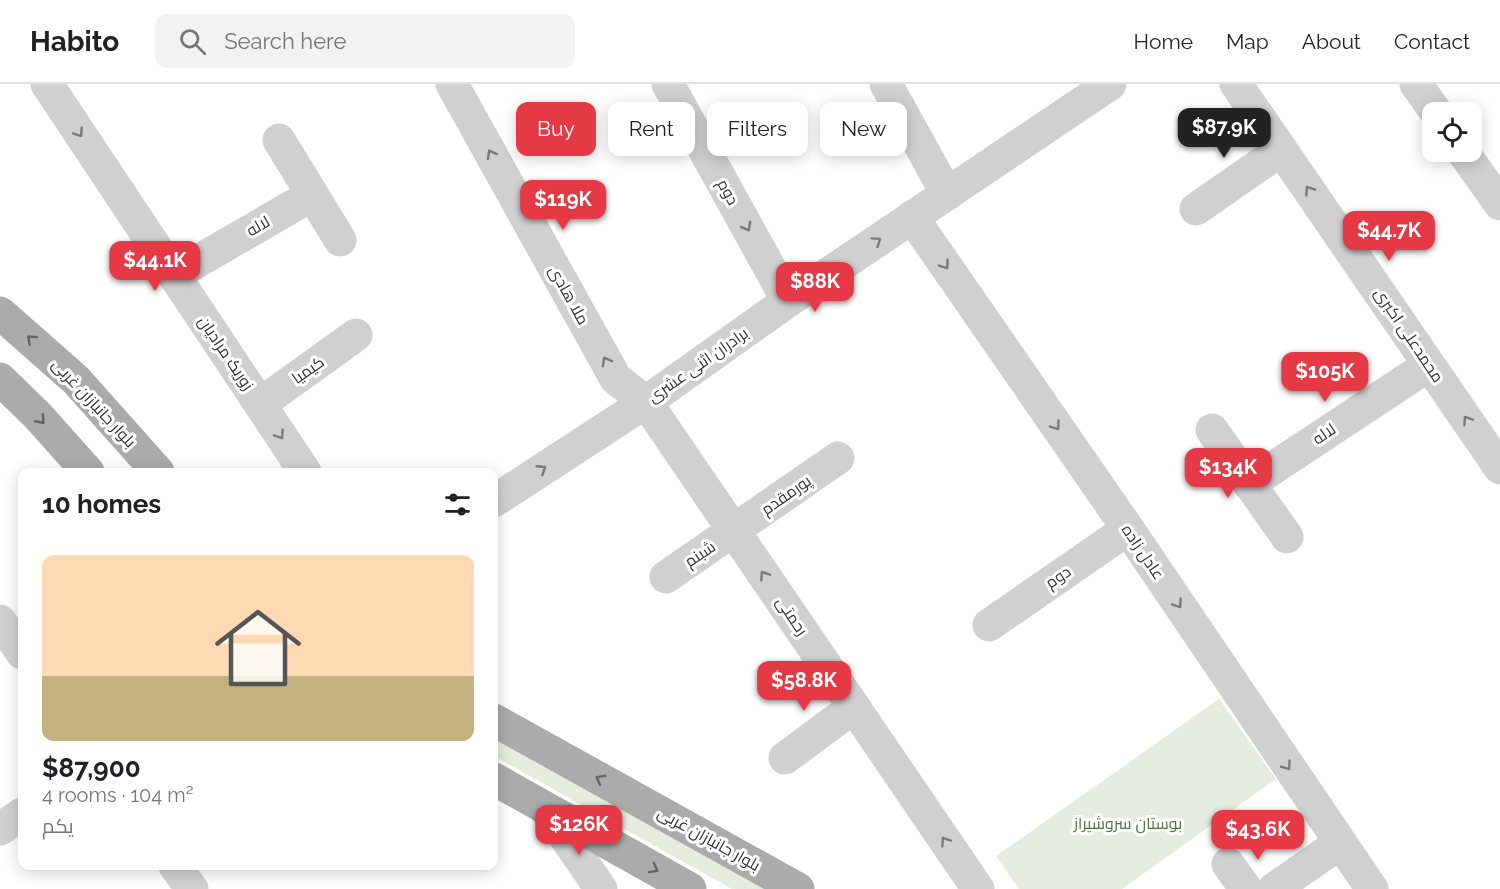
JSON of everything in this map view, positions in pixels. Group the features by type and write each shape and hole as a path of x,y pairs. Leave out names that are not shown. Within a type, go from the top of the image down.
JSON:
{"main road":[{"name":"بلوار جانبازان غربی","path":"0,312 76,380 154,468"},
{"path":"0,379 38,416 84,468"},
{"name":"بلوار جانبازان غربی","path":"498,722 798,889"},
{"path":"498,781 690,889"}],"street":[{"name":"زوریک مرادیان","path":"47,84 302,468"},
{"name":"ملا هادی","path":"452,84 616,379 646,402"},
{"name":"دوم","path":"668,84 788,301"},
{"path":"886,84 947,194"},
{"name":"برادران اثنی عشری","path":"498,498 646,402 788,301 1110,84"},
{"name":"محمدعلی اکبری","path":"1236,84 1500,468"},
{"path":"1416,84 1429,102"},
{"path":"279,140 340,240"},
{"path":"1196,209 1281,150"},
{"path":"1470,162 1500,204"},
{"name":"لاله","path":"174,275 312,195"},
{"name":"عادل زاده","path":"912,218 1128,529 1372,889"},
{"name":"کیمیا","path":"260,404 356,335"},
{"name":"لاله","path":"1249,484 1429,365"},
{"name":"رحمتی","path":"646,402 978,889"},
{"path":"1212,430 1287,537"},
{"name":"پورمقدم","path":"734,531 838,458"},
{"name":"دوم","path":"988,625 1128,529"},
{"name":"شبنم","path":"666,577 734,531"},
{"path":"0,621 18,647"},
{"path":"785,758 854,707"},
{"path":"546,809 601,889"},
{"path":"0,829 18,817"},
{"path":"1274,889 1340,843"},
{"path":"178,870 192,889"}],"green space":[{"name":"بوستان سروشیراز","path":"1219,699 1276,779 1122,889 1019,889 996,856"},
{"path":"498,737 769,889 732,889 498,758"}]}
